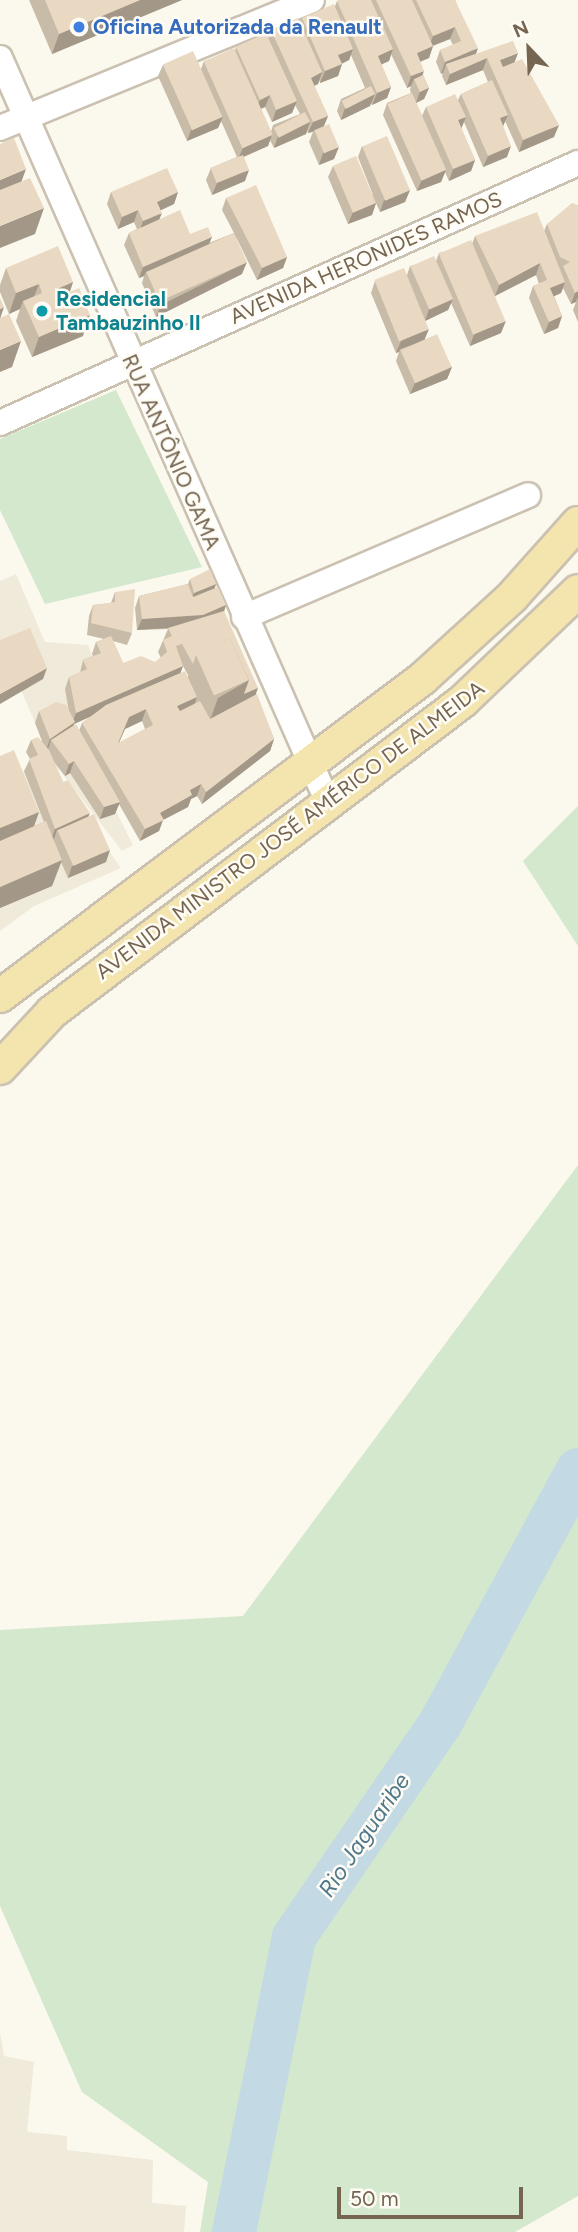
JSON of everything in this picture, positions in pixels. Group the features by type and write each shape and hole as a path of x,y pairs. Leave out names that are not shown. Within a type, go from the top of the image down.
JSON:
{"main road":[{"name":"AVENIDA MINISTRO JOSÉ AMÉRICO DE ALMEIDA","path":"0,996 138,888 309,767 432,670 512,597 578,523"},
{"name":"AVENIDA MINISTRO JOSÉ AMÉRICO DE ALMEIDA","path":"0,1068 52,1012 329,806 523,650 578,591"}],"street":[{"path":"0,128 312,0"},
{"name":"RUA ANTÔNIO GAMA","path":"0,58 131,364 309,767 329,806"},
{"name":"AVENIDA HERONIDES RAMOS","path":"0,423 578,163"},
{"path":"244,617 528,495"}],"shaded area":[{"path":"16,574 45,642 88,645 100,675 96,713 72,725 133,845 122,851 51,759 0,642 0,581"},
{"path":"45,762 121,868 34,906 0,931 0,763 21,773"},
{"path":"0,2032 4,2056 34,2062 27,2132 67,2136 67,2150 153,2160 152,2203 186,2206 184,2232 0,2232"}],"green space":[{"path":"116,390 202,567 45,604 0,510 0,439"},
{"path":"578,806 578,946 523,861"},
{"path":"578,1165 578,2196 515,2232 200,2232 208,2182 82,2092 0,1906 0,1630 243,1616"}],"building":[{"path":"45,0 140,0 59,34"},
{"path":"371,0 393,49 378,56 391,87 377,93 337,1"},
{"path":"376,0 412,0 433,46 417,53 424,71 411,76"},
{"path":"416,0 455,0 478,48 445,62 440,50 461,41 455,27 433,36"},
{"path":"334,4 353,49 338,55 342,64 325,71 302,18"},
{"path":"298,18 322,72 311,78 328,116 313,122 271,30"},
{"path":"266,33 297,101 276,110 270,95 260,100 236,47"},
{"path":"513,41 518,53 500,60 503,67 522,59 559,125 523,140 487,58 450,74 446,64"},
{"path":"234,48 273,135 242,148 204,61"},
{"path":"193,51 222,117 192,130 163,64"},
{"path":"423,75 429,88 420,92 414,79"},
{"path":"492,80 508,115 500,118 511,146 488,156 461,94"},
{"path":"371,86 375,94 346,109 342,101"},
{"path":"412,93 446,170 422,181 387,104"},
{"path":"455,94 466,117 458,120 475,160 453,169 426,107"},
{"path":"305,112 310,122 279,138 274,128"},
{"path":"329,124 339,147 324,153 314,130"},
{"path":"387,136 410,190 385,201 362,147"},
{"path":"14,138 26,169 0,180 0,144"},
{"path":"243,155 249,170 217,183 211,168"},
{"path":"356,156 376,203 353,213 333,166"},
{"path":"167,168 178,192 157,202 162,213 143,221 138,210 122,217 111,192"},
{"path":"30,178 44,208 0,226 0,190"},
{"path":"256,185 287,257 262,268 226,198"},
{"path":"572,203 578,205 578,291 575,293 563,266 570,262 560,257 547,224"},
{"path":"180,210 190,234 208,227 212,237 143,267 129,233"},
{"path":"537,212 565,282 550,288 562,316 549,322 533,286 547,280 540,263 499,285 475,236"},
{"path":"234,233 247,262 159,301 146,272"},
{"path":"471,240 505,321 473,335 439,254"},
{"path":"58,246 73,282 57,289 60,296 79,288 90,315 39,337 23,301 42,293 39,284 16,293 6,268"},
{"path":"434,256 453,299 429,310 410,267"},
{"path":"404,268 429,329 399,341 374,280"},
{"path":"9,314 21,341 0,350 0,318"},
{"path":"437,334 452,367 415,383 400,350"},
{"path":"210,569 216,584 194,593 190,579"},
{"path":"188,584 193,597 218,587 226,605 203,615 142,619 139,596"},
{"path":"135,589 132,633 91,623 93,605 115,602 115,592"},
{"path":"224,611 258,688 244,694 249,680 230,638 196,655 193,664 182,644 176,646 183,666 76,713 69,677 87,669 83,660 101,653 96,642 111,636 123,663 141,656 155,662 167,652 163,640 172,636 168,628"},
{"path":"30,628 47,668 0,694 0,640"},
{"path":"230,638 249,680 214,695 195,653"},
{"path":"185,671 197,697 177,706 180,711 200,701 210,719 257,694 274,739 206,792 201,784 190,790 192,795 160,813 164,820 145,829 82,723 106,705","holes":["146,709 153,725 118,743 129,717"]},
{"path":"56,702 66,705 75,722 50,739 39,711"},
{"path":"76,724 120,802 104,807 74,761 69,764 51,740"},
{"path":"38,737 49,750 63,782 68,780 90,813 55,829 29,759 38,755 31,740"},
{"path":"14,750 39,812 0,828 0,756"},
{"path":"94,814 110,850 73,866 57,830"},
{"path":"46,821 62,860 0,887 0,841"}],"waterway":[{"name":"Rio Jaguaribe","path":"234,2232 294,1937 440,1724 578,1470"}],"place":[{"name":"Oficina Autorizada da Renault","path":"79,27"},
{"name":"Residencial Tambauzinho II","path":"42,311"}]}
